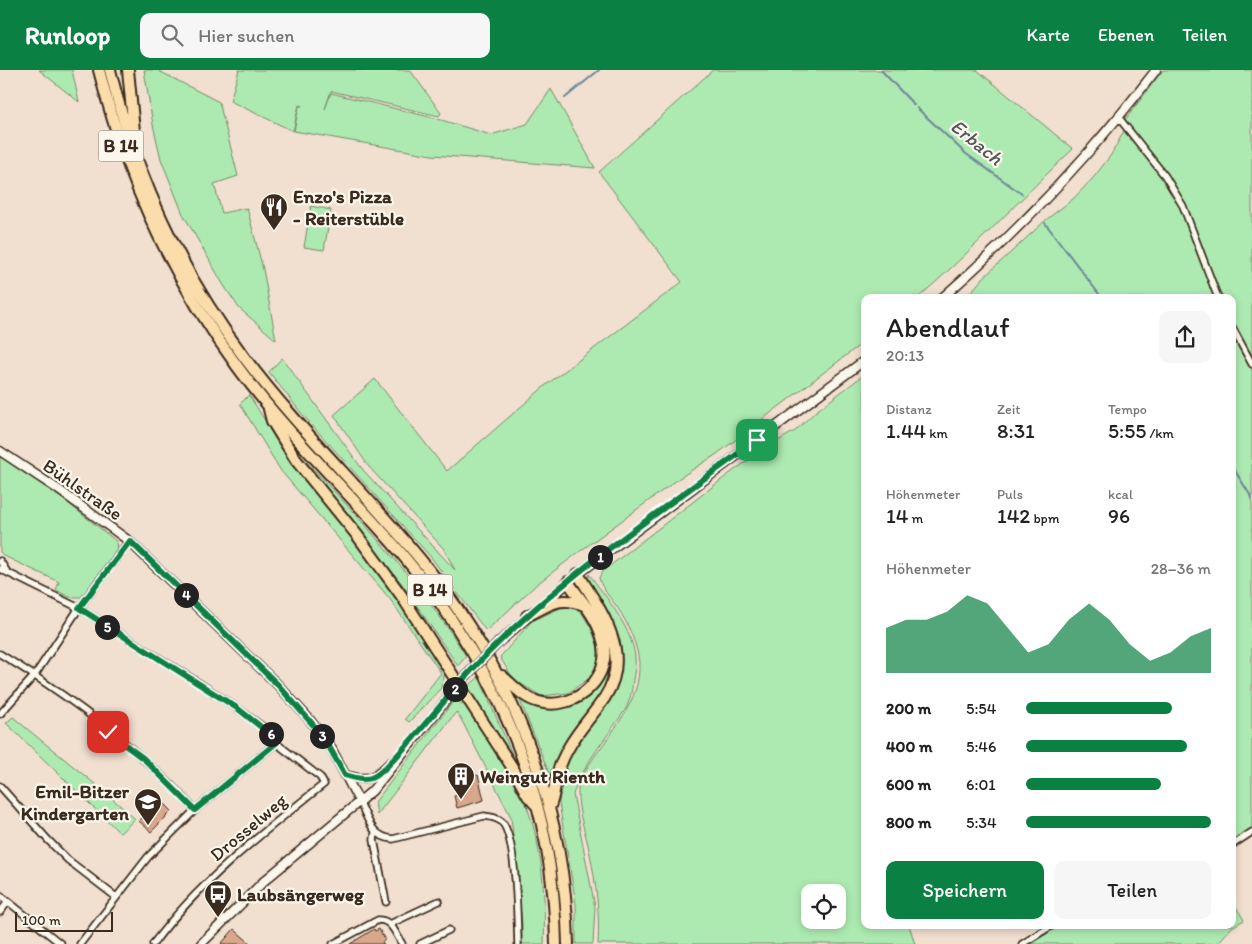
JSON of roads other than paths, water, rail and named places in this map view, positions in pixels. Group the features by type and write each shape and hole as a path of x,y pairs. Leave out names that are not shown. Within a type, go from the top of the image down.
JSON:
{"highway":[{"name":"B 14","path":"99,70 123,154 142,202 165,250 211,328 268,406 395,546 455,623 483,669 506,714 525,764 538,808 552,883 556,944"},
{"name":"B 14","path":"110,70 137,160 171,239 196,285 224,329 289,412 429,570 461,613 496,671 526,736 549,808 561,868 568,944"},
{"path":"128,70 137,160"},
{"path":"268,406 272,421 296,460 384,572 420,623 512,767 528,796 538,808"},
{"path":"549,808 554,800 560,764 569,746 605,696 613,682 617,666 616,647 611,630 578,574"},
{"name":"B 14","path":"496,671 523,695 539,702 561,703 581,695 591,687 600,675 604,664 605,650 603,638 594,620 568,582"},
{"path":"527,616 566,599 584,605"}],"main road":[{"path":"946,294 1008,239 1034,212 1120,118 1156,70"},
{"path":"202,944 259,886 360,803 384,778 466,676 527,616 629,535 861,363"},
{"name":"Bühlstraße","path":"0,451 59,490 130,541 278,685 323,736 360,803"},
{"path":"345,775 360,779 370,779 382,772 416,737"}],"street":[{"path":"1120,118 1126,129 1165,176 1183,206 1216,294"},
{"path":"1236,334 1252,364"},
{"path":"0,714 35,675 79,608 130,541"},
{"path":"0,561 8,573"},
{"path":"0,569 79,608 237,708 270,734 276,743 195,810 148,857 80,944"},
{"path":"0,654 35,675 144,759 195,810"},
{"name":"Drosselweg","path":"153,944 194,896 225,864 324,784 320,777 276,743"},
{"path":"0,786 68,860 116,896"},
{"path":"360,803 375,833 380,837 394,839 484,816 494,817 503,823 509,839 513,862 518,944"},
{"path":"1236,842 1252,832"},
{"path":"375,833 374,840 386,902"},
{"path":"0,895 61,944"},
{"path":"390,924 439,901"},
{"path":"0,912 8,902"},
{"path":"333,944 378,920 384,920 390,924 402,944"},
{"path":"1022,944 1046,929"},
{"path":"420,944 449,930"}],"waterway":[{"name":"Erbach","path":"565,98 599,70"},
{"name":"Erbach","path":"881,70 914,105"},
{"name":"Erbach","path":"917,108 965,153 1022,194"},
{"name":"Erbach","path":"1045,223 1099,294"},
{"name":"Erbach","path":"1236,472 1252,498"}],"place":[{"name":"Enzo's Pizza - Reiterstüble","path":"274,231"},
{"name":"Weingut Rienth","path":"461,800"},
{"name":"Emil-Bitzer Kindergarten","path":"148,826"},
{"name":"Laubsängerweg","path":"218,918"}]}
